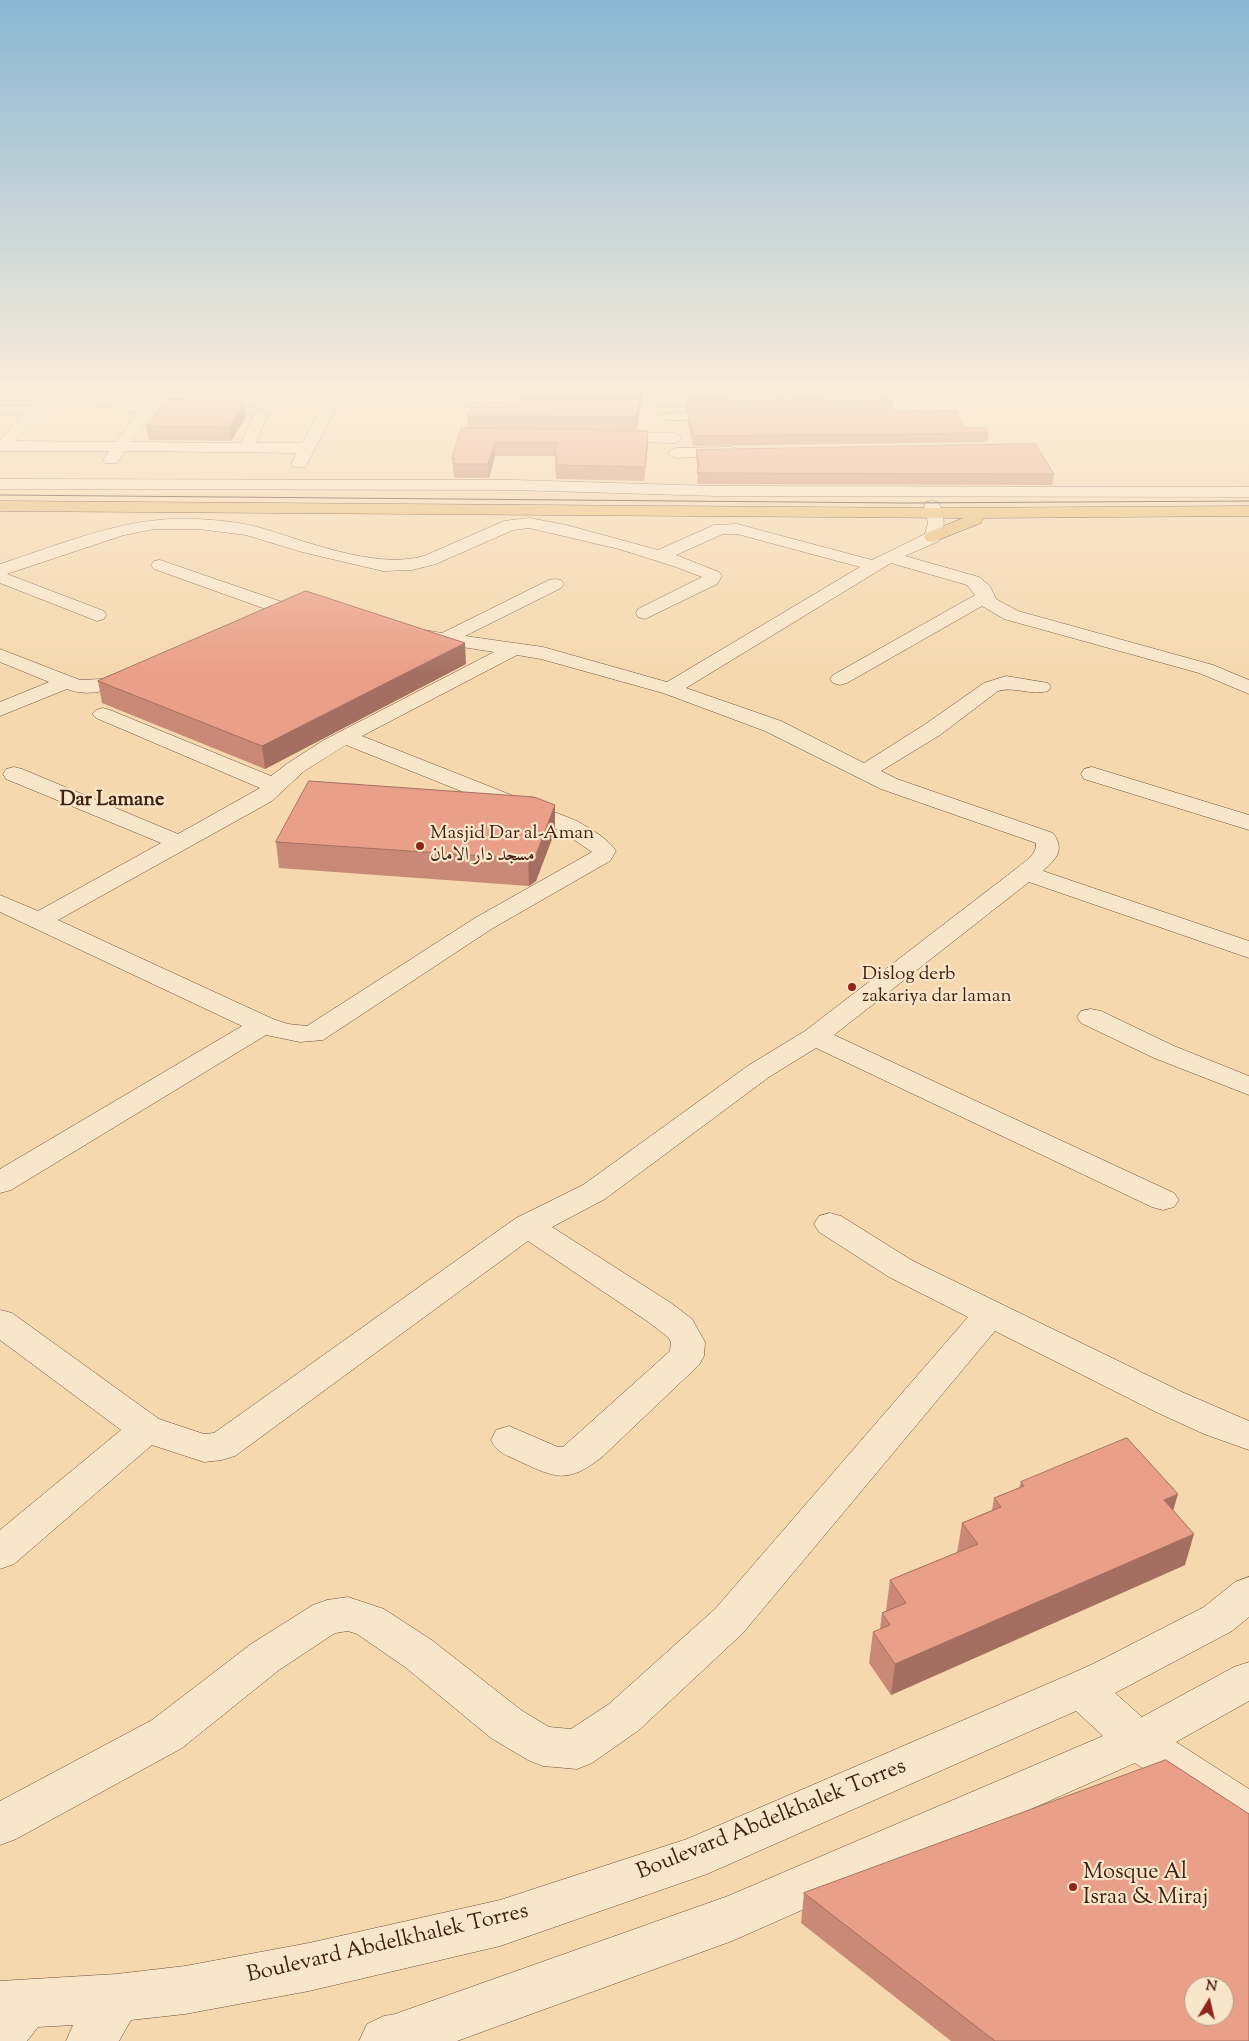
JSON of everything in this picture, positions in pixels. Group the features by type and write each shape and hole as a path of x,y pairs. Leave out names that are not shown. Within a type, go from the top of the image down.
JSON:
{"main road":[{"path":"0,499 914,509 988,513 1249,511"},
{"path":"933,510 1249,504"},
{"path":"5,508 868,512 914,509"},
{"path":"868,512 911,536"},
{"path":"933,536 988,513"}],"street":[{"path":"0,484 290,486 572,483"},
{"path":"753,483 954,492 1249,492"},
{"path":"670,689 883,562 911,536 918,524 914,509"},
{"path":"911,536 933,536 936,524 933,510"},
{"path":"0,570 133,526 173,523 248,530 308,548 383,566 412,565 430,560 510,525 520,523 539,524 659,556 704,570 713,576 711,580 645,613"},
{"path":"659,556 720,530 737,529 973,581 983,590 984,597 996,608 1011,615 1206,668 1249,688"},
{"path":"160,565 289,606 255,620"},
{"path":"0,577 98,615"},
{"path":"444,639 555,584"},
{"path":"840,679 984,597"},
{"path":"0,1322 146,1429 204,1448 222,1446 526,1226 594,1192 759,1071 815,1037 1026,873 1048,852 1049,846 1045,838 889,784 773,726 670,689 543,653 444,639 415,634 397,628"},
{"path":"38,920 264,796 273,785 290,771 345,737 443,688 516,648"},
{"path":"0,655 66,682 85,686 105,685 152,665"},
{"path":"0,710 66,682"},
{"path":"864,772 932,730 991,687 1006,682 1041,687"},
{"path":"103,714 273,785"},
{"path":"0,904 263,1025 285,1033 313,1034 484,923 602,856 604,851 598,844 569,826 345,737"},
{"path":"14,774 180,842"},
{"path":"1092,774 1249,823"},
{"path":"1026,873 1249,950"},
{"path":"1091,1017 1164,1052 1249,1086"},
{"path":"0,1183 263,1025"},
{"path":"815,1037 1163,1200"},
{"path":"830,1224 901,1270 1169,1402 1249,1436"},
{"path":"509,1440 556,1462 572,1460 590,1446 687,1356 688,1342 680,1328 659,1312 526,1226"},
{"path":"0,1824 166,1734 265,1657 327,1617 348,1614 370,1622 419,1654 506,1724 543,1746 577,1749 624,1717 729,1621 991,1313"},
{"path":"0,1553 146,1429"},
{"name":"Boulevard Abdelkhalek Torres","path":"9,2014 184,1990 309,1967 500,1923 691,1859 1082,1689 1218,1619 1249,1594"},
{"path":"392,2040 732,1918 1138,1741 1249,1680"},
{"path":"1082,1689 1138,1741 1249,1814"},
{"path":"91,2041 117,1998"}],"building":[{"path":"306,591 465,643 262,746 98,681"},
{"path":"309,781 534,797 555,805 536,855 528,859 276,842"},
{"path":"1127,1438 1178,1494 1164,1500 1194,1534 895,1664 873,1632 890,1625 882,1613 906,1603 890,1580 978,1544 962,1523 1001,1507 994,1498 1024,1486 1021,1482"},
{"name":"Mosque Al Israa & Miraj","path":"1166,1760 1249,1814 1249,2041 995,2041 804,1893"}],"tram line":[{"path":"0,495 904,503 1249,501"}],"place":[{"name":"Masjid Dar al-Aman مسجد دار الامان","path":"420,846"},
{"name":"Dislog derb zakariya dar laman","path":"852,987"},
{"name":"Mosque Al Israa & Miraj","path":"1073,1887"}],"district":[{"name":"Dar Lamane","path":"112,802"}]}
